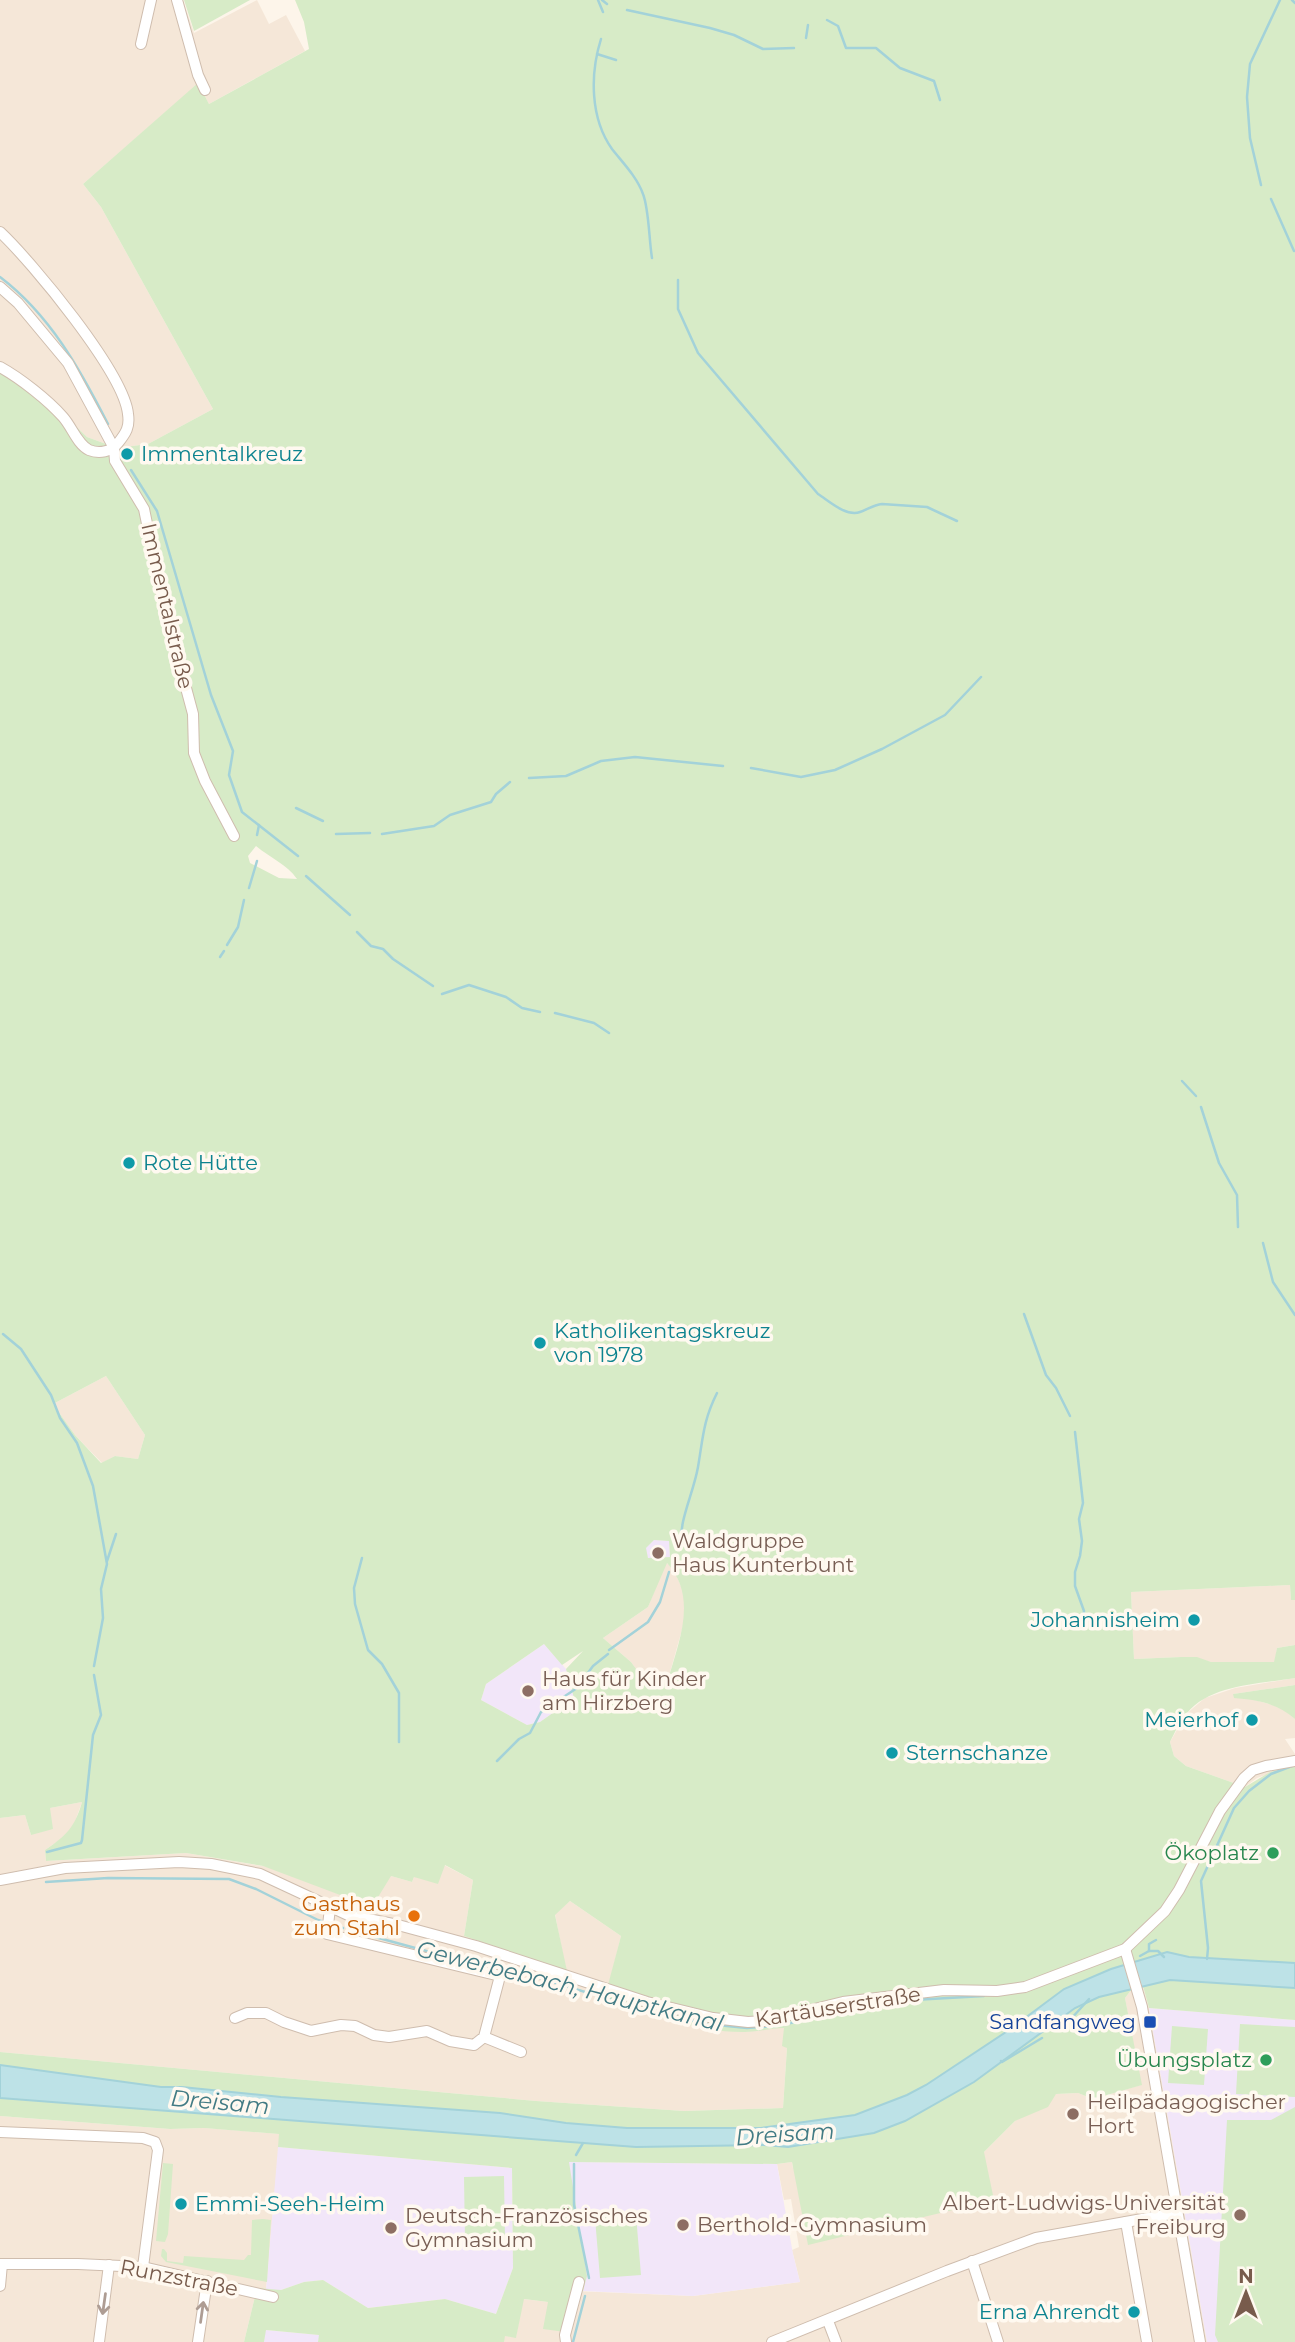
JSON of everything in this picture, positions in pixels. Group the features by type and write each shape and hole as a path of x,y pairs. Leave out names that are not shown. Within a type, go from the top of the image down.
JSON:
{"street":[{"path":"141,44 151,0"},
{"path":"177,0 198,75 205,90"},
{"path":"0,232 53,292 107,364 125,398 128,430 114,448 102,453 92,451 83,446 63,417 0,367"},
{"name":"Immentalstraße","path":"0,287 18,303 68,363 114,448 115,461 144,509 164,606 193,714 194,753 205,781 234,836"},
{"name":"Kartäuserstraße","path":"3,1877 65,1868 179,1862 211,1864 260,1874 329,1911 398,1925 476,1946 647,2002 701,2016 748,2022 765,2021 855,2000 944,1990 997,1992 1025,1987 1126,1953 1165,1912 1179,1891 1220,1811 1244,1778 1253,1770 1291,1761"},
{"path":"234,2018 247,2013 266,2013 311,2031 341,2025 355,2026 374,2035 389,2038 427,2032 465,2045 474,2045 484,2037 500,1976 421,1959 327,1934 329,1911"},
{"path":"1126,1953 1138,1989 1200,2342"},
{"path":"484,2037 521,2052"},
{"path":"0,2132 81,2134 143,2138 155,2142 158,2150 143,2267"},
{"path":"772,2342 1035,2238 1176,2213"},
{"path":"1126,2222 1147,2342"},
{"path":"972,2261 998,2342"},
{"path":"0,2286 1,2264"},
{"name":"Runzstraße","path":"1,2264 143,2267 273,2297"},
{"path":"99,2342 109,2265"},
{"path":"198,2342 207,2281"},
{"path":"566,2342 565,2335 579,2282"},
{"path":"828,2321 836,2342"}],"shaded area":[{"path":"0,0 183,0 194,33 257,0 269,24 286,15 305,51 209,104 198,84 83,184 101,207 213,409 148,444 117,448 87,437 39,390 0,364"},
{"path":"106,1376 145,1435 138,1459 115,1456 102,1463 75,1435 53,1404"},
{"name":"Waldgruppe Haus Kunterbunt","path":"654,1540 669,1541 670,1557 648,1559 645,1548"},
{"path":"666,1562 675,1572 685,1596 685,1619 667,1683 648,1685 631,1662 603,1638 648,1607"},
{"path":"1290,1585 1291,1600 1295,1600 1295,1645 1277,1648 1275,1662 1211,1662 1181,1657 1134,1659 1131,1592"},
{"name":"Haus für Kinder am Hirzberg","path":"544,1644 566,1669 574,1698 540,1722 527,1725 481,1700 486,1684"},
{"path":"1295,1678 1295,1685 1233,1694 1273,1705 1295,1719 1295,1738 1285,1739 1295,1754 1295,1766 1257,1778 1245,1787 1186,1766 1174,1756 1170,1742 1186,1714 1205,1698 1235,1688"},
{"path":"82,1802 73,1827 45,1850 46,1861 186,1853 262,1866 391,1876 412,1882 414,1877 444,1865 473,1880 464,1936 566,1971 555,1914 570,1901 621,1936 605,2000 655,2016 707,2027 744,2032 784,2027 787,2048 783,2108 684,2111 536,2101 0,2052 0,1818 25,1815 31,1835 50,1808"},
{"path":"1143,1986 1207,2342 497,2342 505,2336 516,2337 523,2299 548,2302 575,2291 693,2296 800,2282 792,2250 799,2247 791,2199 784,2200 777,2164 792,2162 793,2168 984,2152 1015,2121 1056,2094 1078,2093 1093,2099 1141,2085 1125,1998 1132,1989"},
{"name":"Albert-Ludwigs-Universität Freiburg","path":"1149,2008 1295,2020 1295,2342 1207,2342"},
{"path":"0,2116 280,2134 266,2290 257,2288 244,2342 0,2342"},
{"name":"Deutsch-Französisches Gymnasium","path":"278,2147 512,2168 513,2268 496,2314 445,2299 368,2308 323,2280 304,2282 281,2290 266,2290"},
{"name":"Berthold-Gymnasium","path":"568,2162 777,2164 800,2282 693,2296 583,2291 586,2276"},
{"path":"265,2330 320,2335 318,2342 264,2342"}],"green space":[{"path":"184,0 250,0 194,31"},
{"path":"295,0 1295,0 1295,1600 1291,1600 1290,1585 1131,1592 1134,1659 1197,1657 1211,1662 1274,1662 1277,1648 1295,1645 1295,1678 1237,1687 1209,1696 1187,1713 1170,1742 1174,1756 1186,1766 1245,1787 1270,1772 1295,1766 1295,1963 1189,1957 1167,1952 1111,1969 1064,1989 1009,2030 926,2085 855,2115 810,2121 788,2147 874,2133 974,2082 1075,2008 1099,1997 1132,1989 1125,1998 1142,2085 1093,2099 1078,2093 1056,2094 1048,2107 1015,2121 984,2152 994,2200 808,2245 792,2162 569,2162 587,2276 583,2291 575,2292 565,2332 543,2329 548,2302 524,2299 516,2338 505,2336 504,2342 318,2342 319,2335 266,2330 264,2342 244,2342 257,2288 281,2290 304,2282 323,2280 368,2308 445,2299 496,2314 513,2268 512,2168 278,2147 279,2134 0,2116 0,2052 536,2101 684,2111 783,2108 787,2048 782,2046 784,2028 745,2032 710,2029 604,2000 621,1936 570,1901 555,1915 567,1971 464,1936 473,1880 445,1865 438,1884 414,1877 412,1882 391,1876 372,1907 263,1866 186,1853 46,1861 45,1850 69,1830 82,1802 50,1808 53,1829 31,1835 25,1815 0,1818 0,364 39,390 87,437 117,448 148,444 213,409 101,207 83,184 198,83 209,104 309,49 304,22","holes":["256,846 283,865 297,879 279,878 250,863 248,856","106,1376 145,1435 138,1459 115,1456 101,1463 75,1435 53,1404","654,1540 669,1541 670,1557 648,1558 646,1548","667,1563 677,1577 684,1606 680,1637 667,1683 648,1685 631,1662 603,1638 648,1607","544,1644 562,1665 583,1651 566,1669 574,1698 540,1722 527,1725 481,1700 486,1684"]},
{"path":"1295,1685 1295,1719 1274,1706 1234,1698 1233,1694"},
{"path":"1170,1980 1295,1988 1295,2020 1149,2008 1143,1986"},
{"name":"Übungsplatz","path":"1240,2024 1295,2027 1295,2097 1236,2094"},
{"path":"1172,2026 1208,2029 1204,2085 1168,2083"},
{"path":"1295,2107 1295,2342 1218,2342 1215,2335 1227,2120 1271,2120"},
{"path":"163,2163 173,2164 168,2234 165,2242 156,2241"},
{"path":"504,2176 505,2241 465,2242 464,2177"},
{"path":"636,2215 641,2275 600,2278 595,2218"},
{"path":"252,2220 271,2220 267,2282 166,2262 161,2256 164,2249 167,2261 183,2263 184,2256 244,2260 251,2255"}],"water":[{"name":"Dreisam","path":"1167,1952 1189,1957 1295,1963 1295,1988 1170,1980 1099,1997 1075,2008 974,2082 905,2121 874,2133 788,2147 636,2147 0,2098 0,2065 161,2087 500,2113 566,2123 627,2128 761,2128 855,2115 907,2095 1009,2030 1064,1989 1111,1969"}],"waterway":[{"path":"598,0 603,12"},
{"path":"602,0 607,4"},
{"path":"1261,185 1250,138 1247,97 1250,64 1280,0"},
{"path":"1292,0 1295,3"},
{"path":"627,10 710,28 734,35 763,49 794,48"},
{"path":"827,20 838,26 846,48 876,48 900,68 934,81 940,100"},
{"path":"806,38 808,25"},
{"path":"601,39 594,81 599,124 612,149 643,194 652,258"},
{"path":"597,54 616,60"},
{"path":"1271,199 1294,251"},
{"path":"0,277 18,292 49,326 75,363 108,424"},
{"path":"678,280 678,309 698,353 818,494 849,512 860,512 882,504 927,507 957,521"},
{"path":"131,470 157,511 211,695 233,751 229,775 242,812 298,856"},
{"path":"751,768 801,777 835,770 882,749 945,715 981,677"},
{"path":"529,778 566,776 601,761 635,757 723,766"},
{"path":"382,834 434,826 450,815 491,802 510,782"},
{"path":"296,808 323,821"},
{"path":"257,835 259,825"},
{"path":"336,834 370,833"},
{"path":"249,888 257,861"},
{"path":"306,876 350,915"},
{"path":"227,945 238,927 244,900"},
{"path":"357,932 371,946 383,949 433,986"},
{"path":"220,957 224,951"},
{"path":"442,994 469,985 506,997 522,1008 540,1012"},
{"path":"555,1013 594,1023 609,1033"},
{"path":"1182,1081 1196,1096"},
{"path":"1201,1107 1219,1163 1237,1195 1238,1227"},
{"path":"1263,1243 1273,1282 1295,1315"},
{"path":"1024,1314 1046,1375 1070,1416"},
{"path":"3,1334 21,1349 51,1395 60,1418 77,1443 93,1486 107,1564 101,1589 103,1618 94,1666"},
{"path":"681,1547 682,1527 696,1477 704,1430 717,1393"},
{"path":"1075,1432 1083,1503 1079,1519 1082,1541 1075,1572 1075,1586 1084,1611 1082,1626"},
{"path":"107,1561 116,1534"},
{"path":"362,1558 354,1588 355,1604 368,1650 382,1664 399,1693 399,1742"},
{"path":"609,1650 648,1622 660,1602 669,1572"},
{"path":"497,1761 519,1739 530,1733 541,1712 577,1688 593,1666 608,1654"},
{"path":"47,1852 81,1843 82,1840 93,1735 101,1715 94,1675"},
{"path":"1207,1959 1201,1881 1234,1808 1249,1791 1271,1774 1292,1766"},
{"name":"Gewerbebach, Hauptkanal","path":"46,1882 108,1878 229,1879 256,1889 318,1920 343,1928"},
{"name":"Gewerbebach, Hauptkanal","path":"364,1934 430,1952 499,1966 635,2007 707,2024 747,2028 776,2026 895,2001 984,1996"},
{"path":"1149,1951 1149,1944 1156,1940"},
{"path":"1140,1956 1149,1951 1158,1951 1164,1957"},
{"path":"1070,2020 1089,1999"},
{"path":"1001,2061 1042,2038"},
{"path":"576,2155 583,2143"},
{"path":"574,2164 574,2205 589,2278"},
{"path":"573,2342 585,2296"}],"place":[{"name":"Immentalkreuz","path":"127,454"},
{"name":"Rote Hütte","path":"129,1163"},
{"name":"Katholikentagskreuz von 1978","path":"540,1343"},
{"name":"Waldgruppe Haus Kunterbunt","path":"658,1553"},
{"name":"Johannisheim","path":"1194,1620"},
{"name":"Haus für Kinder am Hirzberg","path":"528,1691"},
{"name":"Meierhof","path":"1252,1720"},
{"name":"Sternschanze","path":"892,1753"},
{"name":"Ökoplatz","path":"1273,1853"},
{"name":"Gasthaus zum Stahl","path":"414,1916"},
{"name":"Sandfangweg","path":"1150,2022"},
{"name":"Übungsplatz","path":"1266,2060"},
{"name":"Heilpädagogischer Hort","path":"1073,2114"},
{"name":"Emmi-Seeh-Heim","path":"181,2204"},
{"name":"Albert-Ludwigs-Universität Freiburg","path":"1240,2215"},
{"name":"Berthold-Gymnasium","path":"683,2225"},
{"name":"Deutsch-Französisches Gymnasium","path":"391,2228"},
{"name":"Erna Ahrendt","path":"1134,2312"}]}
